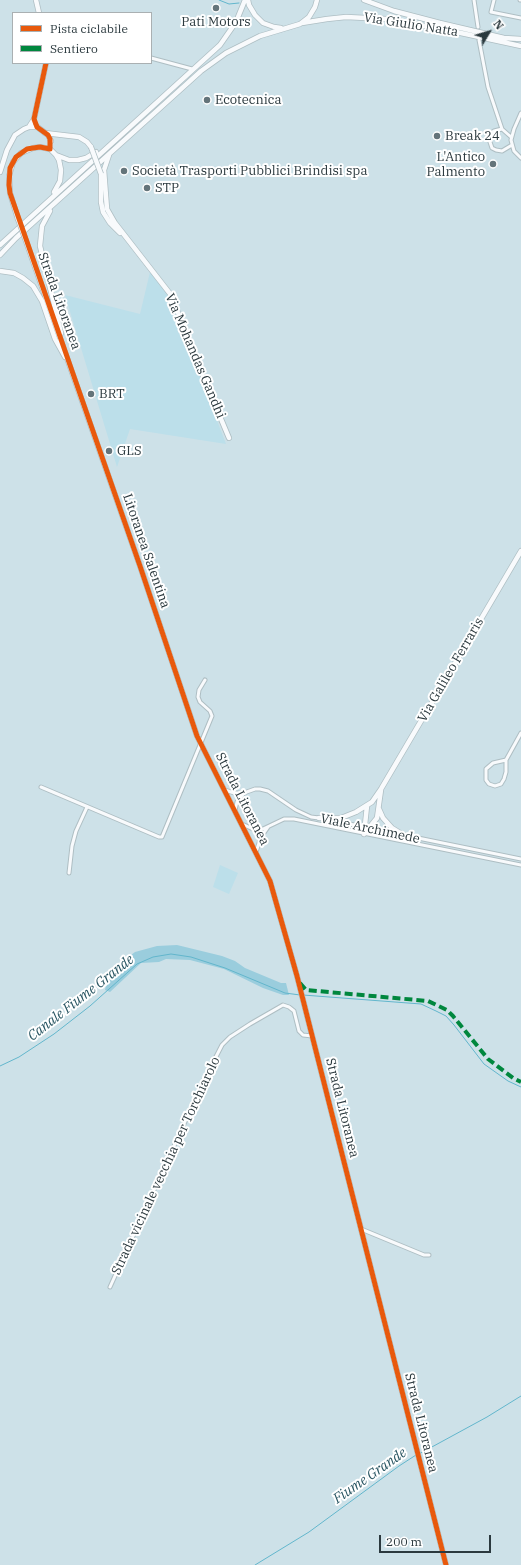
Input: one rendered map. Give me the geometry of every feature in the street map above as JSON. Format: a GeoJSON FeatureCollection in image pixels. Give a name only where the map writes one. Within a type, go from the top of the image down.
{"type":"FeatureCollection","features":[{"type":"Feature","properties":{"kind":"street"},"geometry":{"type":"LineString","coordinates":[[36,0],[39,12]]}},
{"type":"Feature","properties":{"kind":"street"},"geometry":{"type":"LineString","coordinates":[[0,245],[220,45],[229,34],[241,12],[245,0]]}},
{"type":"Feature","properties":{"kind":"street"},"geometry":{"type":"LineString","coordinates":[[248,0],[249,6],[263,23],[274,27],[285,28]]}},
{"type":"Feature","properties":{"kind":"street"},"geometry":{"type":"LineString","coordinates":[[300,24],[309,16],[315,7],[317,0]]}},
{"type":"Feature","properties":{"kind":"street","name":"Via Giulio Natta"},"geometry":{"type":"LineString","coordinates":[[364,0],[394,11],[440,23],[504,38],[521,38]]}},
{"type":"Feature","properties":{"kind":"street"},"geometry":{"type":"LineString","coordinates":[[474,0],[478,27]]}},
{"type":"Feature","properties":{"kind":"street"},"geometry":{"type":"LineString","coordinates":[[494,0],[491,12],[521,18]]}},
{"type":"Feature","properties":{"kind":"street","name":"Via Giulio Natta"},"geometry":{"type":"LineString","coordinates":[[0,255],[16,238],[85,177],[193,77],[214,61],[239,46],[260,36],[300,24],[346,17],[386,19],[454,31],[521,46]]}},
{"type":"Feature","properties":{"kind":"street"},"geometry":{"type":"LineString","coordinates":[[479,40],[488,87],[502,130],[511,136]]}},
{"type":"Feature","properties":{"kind":"street"},"geometry":{"type":"LineString","coordinates":[[152,58],[192,69]]}},
{"type":"Feature","properties":{"kind":"street"},"geometry":{"type":"LineString","coordinates":[[29,127],[34,119],[46,64]]}},
{"type":"Feature","properties":{"kind":"street"},"geometry":{"type":"LineString","coordinates":[[521,113],[511,136],[514,151],[521,158]]}},
{"type":"Feature","properties":{"kind":"street"},"geometry":{"type":"LineString","coordinates":[[34,119],[37,127],[45,133],[51,141]]}},
{"type":"Feature","properties":{"kind":"street"},"geometry":{"type":"LineString","coordinates":[[0,172],[12,138],[19,132],[29,127],[37,127]]}},
{"type":"Feature","properties":{"kind":"street"},"geometry":{"type":"LineString","coordinates":[[502,130],[494,131],[491,134],[489,139],[492,148],[502,151],[512,145]]}},
{"type":"Feature","properties":{"kind":"street"},"geometry":{"type":"LineString","coordinates":[[45,133],[79,137],[87,142],[91,147],[103,173]]}},
{"type":"Feature","properties":{"kind":"street"},"geometry":{"type":"LineString","coordinates":[[50,198],[61,176],[61,166],[56,155],[50,149],[51,141],[55,136],[60,135]]}},
{"type":"Feature","properties":{"kind":"street"},"geometry":{"type":"LineString","coordinates":[[56,155],[69,160],[86,158],[111,143]]}},
{"type":"Feature","properties":{"kind":"street","name":"Strada Litoranea"},"geometry":{"type":"LineString","coordinates":[[50,149],[40,147],[27,149],[16,157],[9,176],[9,185],[26,242],[71,367]]}},
{"type":"Feature","properties":{"kind":"street"},"geometry":{"type":"LineString","coordinates":[[103,173],[107,160],[112,151]]}},
{"type":"Feature","properties":{"kind":"street"},"geometry":{"type":"LineString","coordinates":[[85,177],[98,169],[103,173]]}},
{"type":"Feature","properties":{"kind":"street","name":"Via Mohandas Gandhi"},"geometry":{"type":"LineString","coordinates":[[103,173],[101,202],[103,212],[113,227],[128,239],[171,295],[229,438]]}},
{"type":"Feature","properties":{"kind":"street"},"geometry":{"type":"LineString","coordinates":[[54,205],[46,216],[42,226],[40,246],[71,367]]}},
{"type":"Feature","properties":{"kind":"street"},"geometry":{"type":"LineString","coordinates":[[0,272],[14,273],[24,278],[33,286],[42,301],[55,339],[71,367]]}},
{"type":"Feature","properties":{"kind":"street","name":"Litoranea Salentina"},"geometry":{"type":"LineString","coordinates":[[71,367],[201,743]]}},
{"type":"Feature","properties":{"kind":"street","name":"Via Galileo Ferraris"},"geometry":{"type":"LineString","coordinates":[[319,818],[340,818],[367,806],[382,789],[519,559],[521,551]]}},
{"type":"Feature","properties":{"kind":"street"},"geometry":{"type":"LineString","coordinates":[[41,787],[159,838],[162,837],[212,716],[210,711],[200,702],[198,697],[199,690],[205,680]]}},
{"type":"Feature","properties":{"kind":"street"},"geometry":{"type":"LineString","coordinates":[[506,760],[493,763],[486,769],[486,780],[489,784],[495,786],[501,784],[506,772],[506,760],[521,733]]}},
{"type":"Feature","properties":{"kind":"street","name":"Strada Litoranea"},"geometry":{"type":"LineString","coordinates":[[201,743],[270,881],[312,1036],[446,1565]]}},
{"type":"Feature","properties":{"kind":"street","name":"Viale Archimede"},"geometry":{"type":"LineString","coordinates":[[225,790],[234,793],[244,793],[255,789],[268,791],[296,810],[311,817],[521,859]]}},
{"type":"Feature","properties":{"kind":"street","name":"Via Galileo Ferraris"},"geometry":{"type":"LineString","coordinates":[[364,834],[366,828],[377,818],[382,789]]}},
{"type":"Feature","properties":{"kind":"street"},"geometry":{"type":"LineString","coordinates":[[235,810],[237,802],[244,793]]}},
{"type":"Feature","properties":{"kind":"street"},"geometry":{"type":"LineString","coordinates":[[366,828],[367,806]]}},
{"type":"Feature","properties":{"kind":"street"},"geometry":{"type":"LineString","coordinates":[[69,873],[72,846],[76,831],[87,807]]}},
{"type":"Feature","properties":{"kind":"street"},"geometry":{"type":"LineString","coordinates":[[379,809],[383,818],[392,828],[405,836]]}},
{"type":"Feature","properties":{"kind":"street","name":"Viale Archimede"},"geometry":{"type":"LineString","coordinates":[[242,824],[253,829],[268,827],[284,819],[294,819],[521,865]]}},
{"type":"Feature","properties":{"kind":"street"},"geometry":{"type":"LineString","coordinates":[[256,852],[261,837],[268,827]]}},
{"type":"Feature","properties":{"kind":"street","name":"Strada vicinale vecchia per Torchiarolo"},"geometry":{"type":"LineString","coordinates":[[110,1287],[203,1082],[222,1045],[230,1037],[283,1005],[294,1011],[299,1031],[303,1035],[312,1036]]}},
{"type":"Feature","properties":{"kind":"street"},"geometry":{"type":"LineString","coordinates":[[361,1229],[424,1255],[429,1255]]}},
{"type":"Feature","properties":{"kind":"shaded area"},"geometry":{"type":"Polygon","coordinates":[[[150,272],[170,297],[226,444],[130,429],[117,467],[65,295],[140,314],[150,272]]]}},
{"type":"Feature","properties":{"kind":"shaded area"},"geometry":{"type":"Polygon","coordinates":[[[220,865],[238,873],[229,894],[213,887],[220,865]]]}},
{"type":"Feature","properties":{"kind":"shaded area"},"geometry":{"type":"Polygon","coordinates":[[[177,945],[222,956],[235,961],[245,968],[281,983],[286,983],[289,995],[283,995],[263,988],[224,969],[190,960],[166,959],[159,962],[141,963],[110,992],[105,990],[107,980],[119,964],[135,952],[157,946],[177,945]]]}},
{"type":"Feature","properties":{"kind":"waterway"},"geometry":{"type":"LineString","coordinates":[[219,0],[229,4],[239,3]]}},
{"type":"Feature","properties":{"kind":"waterway","name":"Canale Fiume Grande"},"geometry":{"type":"LineString","coordinates":[[0,1066],[19,1057],[54,1034],[90,1006],[137,964],[153,957],[171,954],[191,957],[225,968],[285,993],[300,995]]}},
{"type":"Feature","properties":{"kind":"waterway","name":"Canale Fiume Grande"},"geometry":{"type":"LineString","coordinates":[[303,995],[421,1004],[446,1016],[484,1064],[508,1081],[521,1087]]}},
{"type":"Feature","properties":{"kind":"waterway","name":"Fiume Grande"},"geometry":{"type":"LineString","coordinates":[[419,1454],[487,1417],[521,1396]]}},
{"type":"Feature","properties":{"kind":"waterway","name":"Fiume Grande"},"geometry":{"type":"LineString","coordinates":[[255,1565],[309,1532],[416,1455]]}},
{"type":"Feature","properties":{"kind":"marked path"},"geometry":{"type":"LineString","coordinates":[[300,983],[306,990],[428,1001],[447,1010],[488,1059],[513,1078],[521,1082]]}},
{"type":"Feature","properties":{"kind":"cycle path"},"geometry":{"type":"LineString","coordinates":[[46,64],[34,119],[37,127],[48,135],[50,139],[50,149],[40,147],[27,149],[16,157],[10,168],[10,193],[140,566],[197,736],[270,881],[297,976],[446,1565]]}},
{"type":"Feature","properties":{"kind":"place","name":"Pati Motors"},"geometry":{"type":"Point","coordinates":[216,8]}},
{"type":"Feature","properties":{"kind":"place","name":"Ecotecnica"},"geometry":{"type":"Point","coordinates":[207,100]}},
{"type":"Feature","properties":{"kind":"place","name":"Break 24"},"geometry":{"type":"Point","coordinates":[437,136]}},
{"type":"Feature","properties":{"kind":"place","name":"L'Antico Palmento"},"geometry":{"type":"Point","coordinates":[493,164]}},
{"type":"Feature","properties":{"kind":"place","name":"Società Trasporti Pubblici Brindisi spa"},"geometry":{"type":"Point","coordinates":[124,171]}},
{"type":"Feature","properties":{"kind":"place","name":"STP"},"geometry":{"type":"Point","coordinates":[147,188]}},
{"type":"Feature","properties":{"kind":"place","name":"BRT"},"geometry":{"type":"Point","coordinates":[91,394]}},
{"type":"Feature","properties":{"kind":"place","name":"GLS"},"geometry":{"type":"Point","coordinates":[109,451]}}]}
